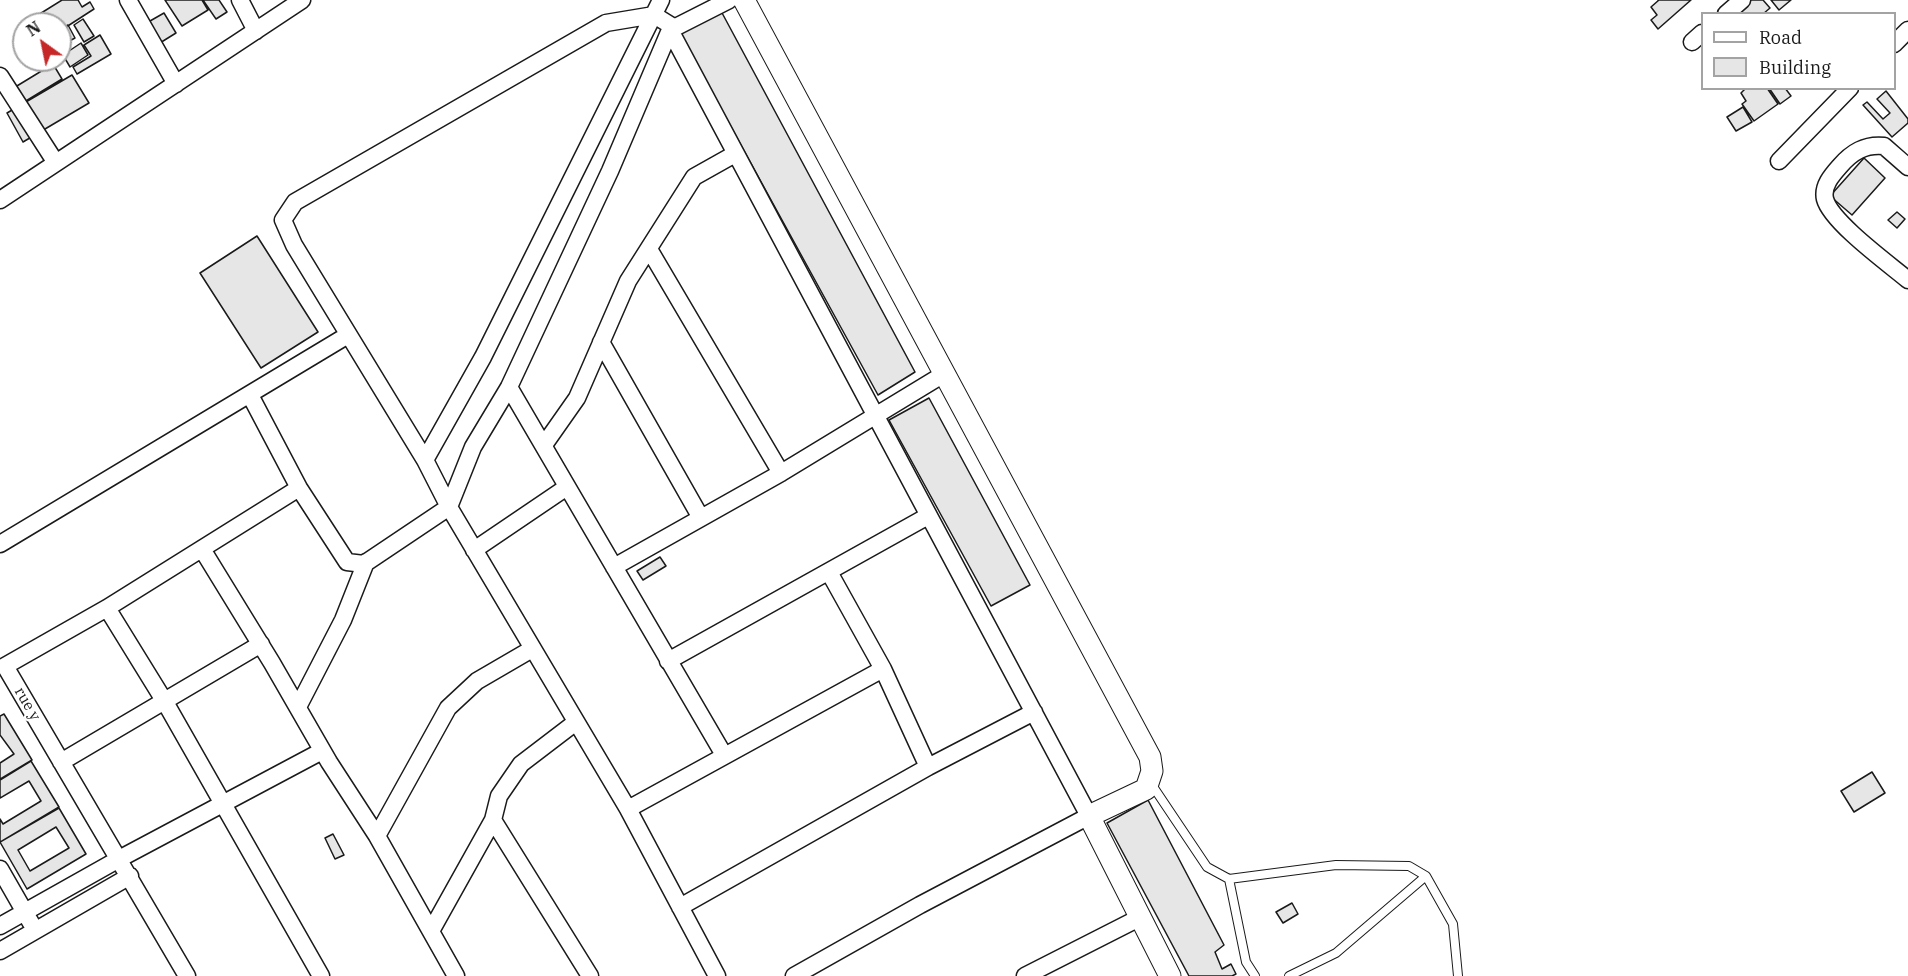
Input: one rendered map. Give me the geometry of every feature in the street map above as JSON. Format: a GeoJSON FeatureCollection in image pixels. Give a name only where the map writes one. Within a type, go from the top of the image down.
{"type":"FeatureCollection","features":[{"type":"Feature","properties":{"kind":"street"},"geometry":{"type":"LineString","coordinates":[[128,0],[176,84]]}},
{"type":"Feature","properties":{"kind":"street"},"geometry":{"type":"LineString","coordinates":[[240,0],[256,31]]}},
{"type":"Feature","properties":{"kind":"street"},"geometry":{"type":"LineString","coordinates":[[0,200],[302,0]]}},
{"type":"Feature","properties":{"kind":"street"},"geometry":{"type":"LineString","coordinates":[[250,395],[299,488],[347,562],[366,562],[448,507],[473,447],[509,387],[610,171],[673,29],[729,0]]}},
{"type":"Feature","properties":{"kind":"street"},"geometry":{"type":"LineString","coordinates":[[744,0],[1149,757],[1150,781],[1146,789],[1089,816],[920,905],[794,976]]}},
{"type":"Feature","properties":{"kind":"street"},"geometry":{"type":"LineString","coordinates":[[1728,12],[1742,0]]}},
{"type":"Feature","properties":{"kind":"street"},"geometry":{"type":"LineString","coordinates":[[657,8],[673,29],[735,154],[1034,712],[1142,917],[1170,976]]}},
{"type":"Feature","properties":{"kind":"street"},"geometry":{"type":"LineString","coordinates":[[657,8],[606,23],[295,202],[283,220],[294,245],[425,460],[448,507],[628,809],[717,976]]}},
{"type":"Feature","properties":{"kind":"street"},"geometry":{"type":"LineString","coordinates":[[425,460],[483,357],[657,8]]}},
{"type":"Feature","properties":{"kind":"street"},"geometry":{"type":"LineString","coordinates":[[1896,42],[1908,30]]}},
{"type":"Feature","properties":{"kind":"street"},"geometry":{"type":"LineString","coordinates":[[0,76],[56,163]]}},
{"type":"Feature","properties":{"kind":"street"},"geometry":{"type":"LineString","coordinates":[[1779,161],[1849,90]]}},
{"type":"Feature","properties":{"kind":"street"},"geometry":{"type":"LineString","coordinates":[[1908,167],[1884,146],[1863,147],[1848,157],[1835,172],[1825,187],[1825,200],[1854,236],[1908,280]]}},
{"type":"Feature","properties":{"kind":"street"},"geometry":{"type":"LineString","coordinates":[[544,445],[577,398],[628,281],[694,177],[735,154]]}},
{"type":"Feature","properties":{"kind":"street"},"geometry":{"type":"LineString","coordinates":[[648,249],[781,473]]}},
{"type":"Feature","properties":{"kind":"street"},"geometry":{"type":"LineString","coordinates":[[0,544],[348,335]]}},
{"type":"Feature","properties":{"kind":"street"},"geometry":{"type":"LineString","coordinates":[[601,342],[701,518]]}},
{"type":"Feature","properties":{"kind":"street"},"geometry":{"type":"LineString","coordinates":[[614,567],[781,473],[944,374]]}},
{"type":"Feature","properties":{"kind":"street"},"geometry":{"type":"LineString","coordinates":[[509,387],[724,755]]}},
{"type":"Feature","properties":{"kind":"street"},"geometry":{"type":"LineString","coordinates":[[474,550],[567,487]]}},
{"type":"Feature","properties":{"kind":"street","name":"rue y"},"geometry":{"type":"LineString","coordinates":[[187,976],[2,662],[107,608],[299,488]]}},
{"type":"Feature","properties":{"kind":"street"},"geometry":{"type":"LineString","coordinates":[[668,662],[928,516]]}},
{"type":"Feature","properties":{"kind":"street"},"geometry":{"type":"LineString","coordinates":[[202,549],[261,644],[322,751],[376,836],[456,976]]}},
{"type":"Feature","properties":{"kind":"street"},"geometry":{"type":"LineString","coordinates":[[298,707],[343,620],[366,562]]}},
{"type":"Feature","properties":{"kind":"street"},"geometry":{"type":"LineString","coordinates":[[829,572],[883,669],[928,767]]}},
{"type":"Feature","properties":{"kind":"street"},"geometry":{"type":"LineString","coordinates":[[107,608],[165,702],[321,976]]}},
{"type":"Feature","properties":{"kind":"street"},"geometry":{"type":"LineString","coordinates":[[61,762],[261,644]]}},
{"type":"Feature","properties":{"kind":"street"},"geometry":{"type":"LineString","coordinates":[[376,836],[448,708],[477,681],[532,649]]}},
{"type":"Feature","properties":{"kind":"street"},"geometry":{"type":"LineString","coordinates":[[628,809],[883,669]]}},
{"type":"Feature","properties":{"kind":"street"},"geometry":{"type":"LineString","coordinates":[[680,907],[928,767],[1034,712]]}},
{"type":"Feature","properties":{"kind":"street"},"geometry":{"type":"LineString","coordinates":[[431,931],[493,820],[499,796],[521,764],[576,722]]}},
{"type":"Feature","properties":{"kind":"street"},"geometry":{"type":"LineString","coordinates":[[0,926],[119,859],[322,751]]}},
{"type":"Feature","properties":{"kind":"street"},"geometry":{"type":"LineString","coordinates":[[493,820],[590,976]]}},
{"type":"Feature","properties":{"kind":"street"},"geometry":{"type":"LineString","coordinates":[[0,869],[35,930]]}},
{"type":"Feature","properties":{"kind":"street"},"geometry":{"type":"LineString","coordinates":[[0,951],[130,876]]}},
{"type":"Feature","properties":{"kind":"street"},"geometry":{"type":"LineString","coordinates":[[1034,974],[1142,917]]}},
{"type":"Feature","properties":{"kind":"lane"},"geometry":{"type":"LineString","coordinates":[[1150,781],[1207,867],[1229,879],[1336,864],[1409,866],[1426,876],[1453,924],[1458,976]]}},
{"type":"Feature","properties":{"kind":"lane"},"geometry":{"type":"LineString","coordinates":[[1289,976],[1336,953],[1426,876]]}},
{"type":"Feature","properties":{"kind":"lane"},"geometry":{"type":"LineString","coordinates":[[1229,879],[1246,962],[1255,976]]}},
{"type":"Feature","properties":{"kind":"building"},"geometry":{"type":"Polygon","coordinates":[[[62,0],[78,0],[82,7],[90,2],[94,9],[72,23],[72,12],[43,12],[62,0]]]}},
{"type":"Feature","properties":{"kind":"building"},"geometry":{"type":"Polygon","coordinates":[[[165,0],[202,0],[208,10],[182,26],[165,0]]]}},
{"type":"Feature","properties":{"kind":"building"},"geometry":{"type":"Polygon","coordinates":[[[203,0],[219,0],[227,12],[216,19],[203,0]]]}},
{"type":"Feature","properties":{"kind":"building"},"geometry":{"type":"Polygon","coordinates":[[[1659,0],[1691,0],[1658,29],[1651,20],[1657,15],[1651,7],[1659,0]]]}},
{"type":"Feature","properties":{"kind":"building"},"geometry":{"type":"Polygon","coordinates":[[[1731,0],[1763,0],[1770,8],[1765,12],[1740,12],[1731,0]]]}},
{"type":"Feature","properties":{"kind":"building"},"geometry":{"type":"Polygon","coordinates":[[[1771,0],[1791,0],[1779,10],[1771,0]]]}},
{"type":"Feature","properties":{"kind":"building"},"geometry":{"type":"Polygon","coordinates":[[[721,11],[915,372],[878,395],[680,34],[721,11]]]}},
{"type":"Feature","properties":{"kind":"building"},"geometry":{"type":"Polygon","coordinates":[[[164,13],[176,33],[155,46],[143,25],[164,13]]]}},
{"type":"Feature","properties":{"kind":"building"},"geometry":{"type":"Polygon","coordinates":[[[83,19],[94,36],[84,42],[74,25],[83,19]]]}},
{"type":"Feature","properties":{"kind":"building"},"geometry":{"type":"Polygon","coordinates":[[[100,35],[111,54],[77,74],[73,67],[91,56],[84,45],[100,35]]]}},
{"type":"Feature","properties":{"kind":"building"},"geometry":{"type":"Polygon","coordinates":[[[81,43],[88,55],[72,66],[72,49],[81,43]]]}},
{"type":"Feature","properties":{"kind":"building"},"geometry":{"type":"Polygon","coordinates":[[[40,72],[58,72],[62,79],[16,107],[7,92],[40,72]]]}},
{"type":"Feature","properties":{"kind":"building"},"geometry":{"type":"Polygon","coordinates":[[[72,75],[89,103],[23,142],[7,113],[72,75]]]}},
{"type":"Feature","properties":{"kind":"building"},"geometry":{"type":"Polygon","coordinates":[[[1744,90],[1768,90],[1778,104],[1754,121],[1742,104],[1746,101],[1741,93],[1744,90]]]}},
{"type":"Feature","properties":{"kind":"building"},"geometry":{"type":"Polygon","coordinates":[[[1770,90],[1786,90],[1791,96],[1780,104],[1770,90]]]}},
{"type":"Feature","properties":{"kind":"building"},"geometry":{"type":"Polygon","coordinates":[[[1886,91],[1908,119],[1908,123],[1892,137],[1863,105],[1867,102],[1883,119],[1890,113],[1877,99],[1886,91]]]}},
{"type":"Feature","properties":{"kind":"building"},"geometry":{"type":"Polygon","coordinates":[[[1743,107],[1752,122],[1736,131],[1727,117],[1743,107]]]}},
{"type":"Feature","properties":{"kind":"building"},"geometry":{"type":"Polygon","coordinates":[[[1864,158],[1885,178],[1852,215],[1830,196],[1864,158]]]}},
{"type":"Feature","properties":{"kind":"building"},"geometry":{"type":"Polygon","coordinates":[[[1897,212],[1905,219],[1897,228],[1888,220],[1897,212]]]}},
{"type":"Feature","properties":{"kind":"building"},"geometry":{"type":"Polygon","coordinates":[[[257,236],[318,332],[261,368],[200,273],[257,236]]]}},
{"type":"Feature","properties":{"kind":"building"},"geometry":{"type":"Polygon","coordinates":[[[929,398],[1030,585],[991,606],[889,420],[929,398]]]}},
{"type":"Feature","properties":{"kind":"building"},"geometry":{"type":"Polygon","coordinates":[[[660,557],[666,566],[643,580],[637,571],[660,557]]]}},
{"type":"Feature","properties":{"kind":"building"},"geometry":{"type":"Polygon","coordinates":[[[4,714],[32,760],[0,779],[0,763],[14,754],[0,735],[0,716],[4,714]]]}},
{"type":"Feature","properties":{"kind":"building"},"geometry":{"type":"Polygon","coordinates":[[[31,761],[59,807],[0,842],[0,819],[3,824],[41,801],[29,781],[0,798],[0,780],[31,761]]]}},
{"type":"Feature","properties":{"kind":"building"},"geometry":{"type":"Polygon","coordinates":[[[1872,772],[1885,793],[1854,812],[1841,791],[1872,772]]]}},
{"type":"Feature","properties":{"kind":"building"},"geometry":{"type":"Polygon","coordinates":[[[1148,800],[1224,945],[1215,952],[1222,969],[1231,964],[1236,974],[1232,976],[1189,976],[1107,823],[1148,800]]]}},
{"type":"Feature","properties":{"kind":"building"},"geometry":{"type":"Polygon","coordinates":[[[59,808],[86,854],[27,889],[0,842],[59,808]],[[56,827],[18,850],[30,871],[69,848],[56,827]]]}},
{"type":"Feature","properties":{"kind":"building"},"geometry":{"type":"Polygon","coordinates":[[[333,834],[344,855],[335,859],[325,838],[333,834]]]}},
{"type":"Feature","properties":{"kind":"building"},"geometry":{"type":"Polygon","coordinates":[[[1292,903],[1298,914],[1283,923],[1276,912],[1292,903]]]}}]}
